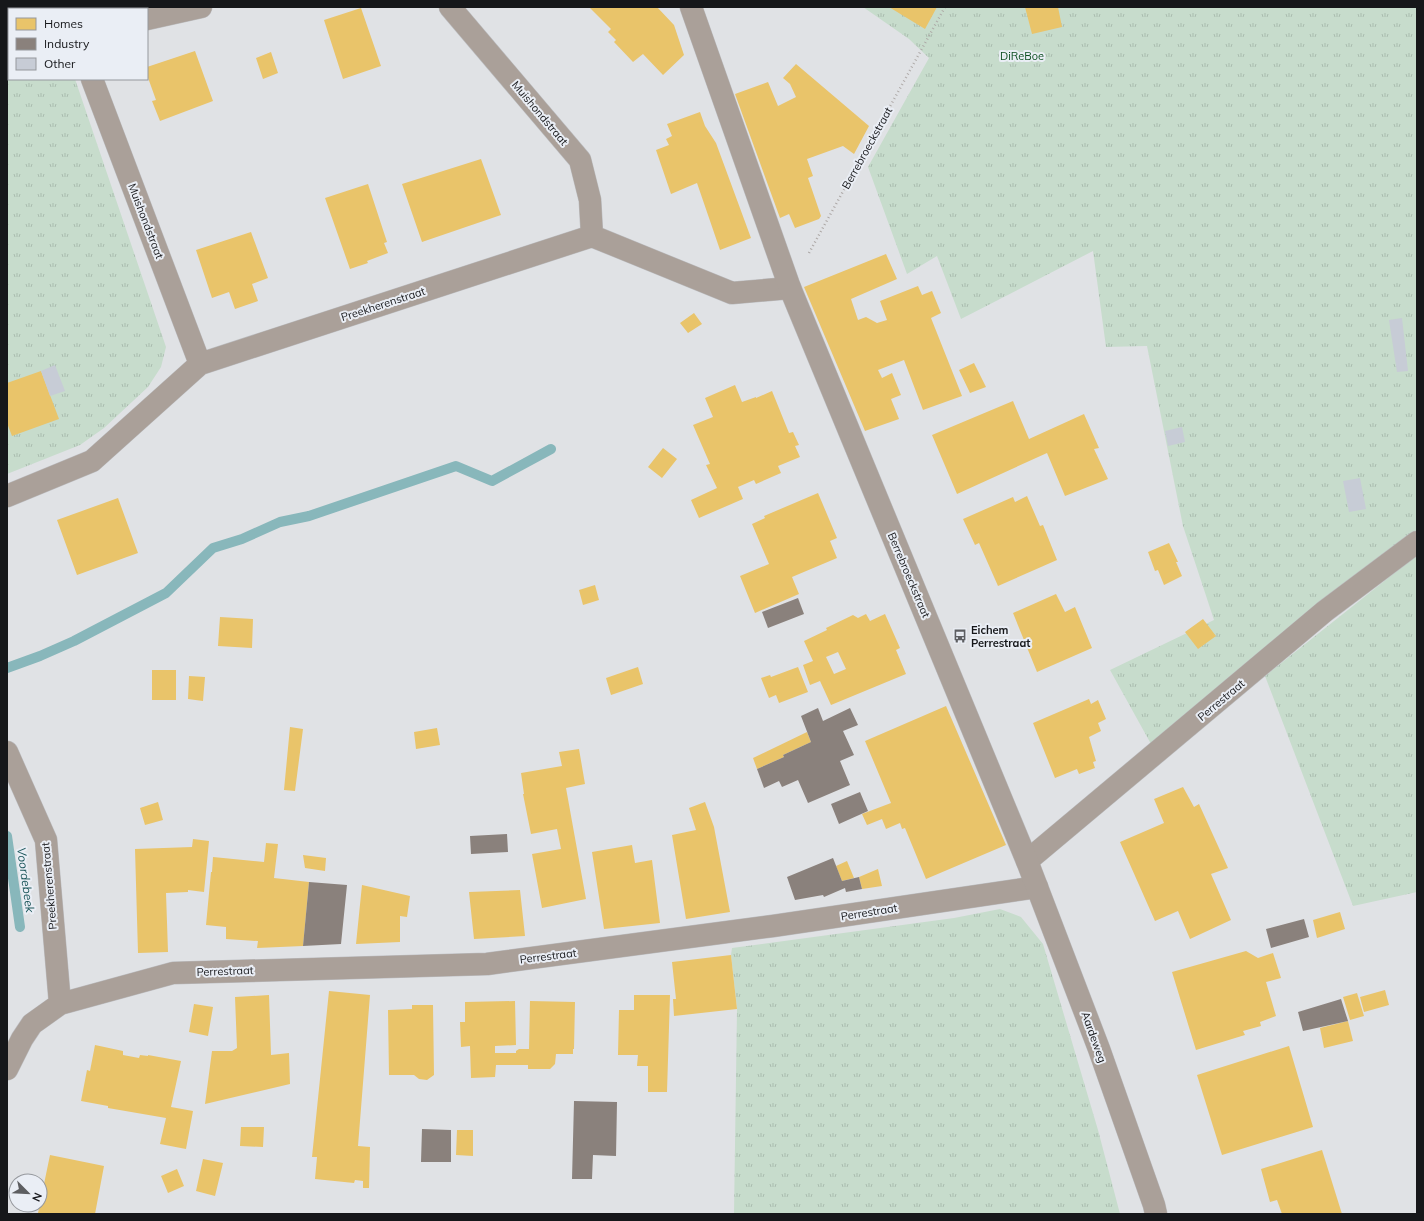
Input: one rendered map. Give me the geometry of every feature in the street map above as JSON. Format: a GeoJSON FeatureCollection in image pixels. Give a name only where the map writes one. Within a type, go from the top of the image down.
{"type":"FeatureCollection","features":[{"type":"Feature","properties":{"kind":"street"},"geometry":{"type":"LineString","coordinates":[[148,18],[201,7]]}},
{"type":"Feature","properties":{"kind":"street","name":"Muishondstraat"},"geometry":{"type":"LineString","coordinates":[[450,7],[580,160],[590,200],[592,236]]}},
{"type":"Feature","properties":{"kind":"street","name":"Berrebroeckstraat"},"geometry":{"type":"LineString","coordinates":[[691,7],[790,288],[1028,861]]}},
{"type":"Feature","properties":{"kind":"street","name":"Muishondstraat"},"geometry":{"type":"LineString","coordinates":[[92,80],[200,364]]}},
{"type":"Feature","properties":{"kind":"street"},"geometry":{"type":"LineString","coordinates":[[592,236],[732,293],[790,288]]}},
{"type":"Feature","properties":{"kind":"street","name":"Preekherenstraat"},"geometry":{"type":"LineString","coordinates":[[7,496],[92,461],[200,364],[592,236]]}},
{"type":"Feature","properties":{"kind":"street","name":"Perrestraat"},"geometry":{"type":"LineString","coordinates":[[1028,861],[1325,611],[1417,542]]}},
{"type":"Feature","properties":{"kind":"street","name":"Preekherenstraat"},"geometry":{"type":"LineString","coordinates":[[7,752],[46,840],[60,1004]]}},
{"type":"Feature","properties":{"kind":"street","name":"Aardeweg"},"geometry":{"type":"LineString","coordinates":[[1028,861],[1099,1049],[1156,1214]]}},
{"type":"Feature","properties":{"kind":"street","name":"Perrestraat"},"geometry":{"type":"LineString","coordinates":[[60,1004],[173,973],[487,964],[773,926],[1037,886]]}},
{"type":"Feature","properties":{"kind":"street"},"geometry":{"type":"LineString","coordinates":[[7,1069],[22,1039],[32,1024],[60,1004]]}},
{"type":"Feature","properties":{"kind":"path","name":"Berrebroeckstraat"},"geometry":{"type":"LineString","coordinates":[[790,288],[945,7]]}},
{"type":"Feature","properties":{"kind":"green space","name":"DiReBoe"},"geometry":{"type":"Polygon","coordinates":[[[863,7],[1417,7],[1417,533],[1151,744],[1110,670],[1214,620],[1183,526],[1147,346],[1106,347],[1093,251],[961,319],[937,256],[907,274],[868,167],[929,58],[909,39],[863,7]]]}},
{"type":"Feature","properties":{"kind":"green space"},"geometry":{"type":"Polygon","coordinates":[[[8,37],[8,80],[75,80],[166,347],[161,367],[148,387],[104,428],[80,445],[7,474],[8,37]]]}},
{"type":"Feature","properties":{"kind":"green space"},"geometry":{"type":"Polygon","coordinates":[[[1417,555],[1417,892],[1353,906],[1265,676],[1417,555]]]}},
{"type":"Feature","properties":{"kind":"green space"},"geometry":{"type":"Polygon","coordinates":[[[1000,909],[1021,917],[1043,944],[1098,1130],[1120,1214],[734,1214],[737,1009],[731,955],[732,948],[954,918],[1000,909]]]}},
{"type":"Feature","properties":{"kind":"building: Homes"},"geometry":{"type":"Polygon","coordinates":[[[7,7],[25,7],[8,8],[7,19],[7,7]]]}},
{"type":"Feature","properties":{"kind":"building: Homes"},"geometry":{"type":"Polygon","coordinates":[[[589,7],[657,7],[674,25],[684,55],[663,75],[643,54],[633,62],[614,42],[616,40],[608,32],[611,29],[589,7]]]}},
{"type":"Feature","properties":{"kind":"building: Homes"},"geometry":{"type":"Polygon","coordinates":[[[889,7],[937,7],[925,29],[889,7]]]}},
{"type":"Feature","properties":{"kind":"building: Homes"},"geometry":{"type":"Polygon","coordinates":[[[1025,7],[1058,7],[1062,27],[1032,34],[1025,7]]]}},
{"type":"Feature","properties":{"kind":"building: Homes"},"geometry":{"type":"Polygon","coordinates":[[[361,8],[381,66],[343,79],[324,20],[361,8]]]}},
{"type":"Feature","properties":{"kind":"building: Homes"},"geometry":{"type":"Polygon","coordinates":[[[195,51],[213,101],[160,121],[152,101],[156,100],[148,78],[148,67],[195,51]]]}},
{"type":"Feature","properties":{"kind":"building: Homes"},"geometry":{"type":"Polygon","coordinates":[[[271,52],[278,73],[263,79],[256,58],[271,52]]]}},
{"type":"Feature","properties":{"kind":"building: Homes"},"geometry":{"type":"Polygon","coordinates":[[[796,64],[869,126],[854,154],[843,146],[807,159],[813,176],[808,178],[821,216],[819,219],[795,228],[789,214],[780,218],[735,94],[768,82],[778,106],[796,97],[790,84],[783,78],[796,64]]]}},
{"type":"Feature","properties":{"kind":"building: Homes"},"geometry":{"type":"Polygon","coordinates":[[[700,112],[705,126],[716,143],[751,238],[720,250],[697,183],[671,194],[656,150],[669,145],[666,139],[672,136],[667,124],[700,112]]]}},
{"type":"Feature","properties":{"kind":"building: Homes"},"geometry":{"type":"Polygon","coordinates":[[[481,159],[501,215],[422,242],[402,184],[481,159]]]}},
{"type":"Feature","properties":{"kind":"building: Homes"},"geometry":{"type":"Polygon","coordinates":[[[368,184],[387,242],[384,243],[388,253],[367,261],[368,263],[350,269],[325,198],[368,184]]]}},
{"type":"Feature","properties":{"kind":"building: Homes"},"geometry":{"type":"Polygon","coordinates":[[[251,232],[268,278],[252,284],[258,301],[235,309],[229,292],[212,298],[196,250],[251,232]]]}},
{"type":"Feature","properties":{"kind":"building: Homes"},"geometry":{"type":"Polygon","coordinates":[[[886,254],[897,279],[851,299],[858,320],[866,317],[877,323],[887,320],[880,301],[918,286],[922,295],[932,291],[941,313],[931,318],[962,396],[923,410],[904,360],[878,370],[882,378],[892,373],[901,395],[891,399],[899,419],[865,431],[804,287],[886,254]]]}},
{"type":"Feature","properties":{"kind":"building: Homes"},"geometry":{"type":"Polygon","coordinates":[[[694,313],[702,324],[688,333],[680,323],[694,313]]]}},
{"type":"Feature","properties":{"kind":"building: Homes"},"geometry":{"type":"Polygon","coordinates":[[[974,363],[986,387],[970,393],[959,370],[974,363]]]}},
{"type":"Feature","properties":{"kind":"building: Homes"},"geometry":{"type":"Polygon","coordinates":[[[41,371],[59,419],[12,436],[7,423],[7,383],[41,371]]]}},
{"type":"Feature","properties":{"kind":"building: Homes"},"geometry":{"type":"Polygon","coordinates":[[[735,385],[742,402],[772,391],[789,433],[793,432],[799,445],[795,446],[800,457],[778,466],[781,473],[756,484],[754,480],[738,487],[743,499],[699,518],[691,500],[717,488],[706,465],[710,464],[693,425],[713,417],[705,398],[735,385]]]}},
{"type":"Feature","properties":{"kind":"building: Homes"},"geometry":{"type":"Polygon","coordinates":[[[1013,401],[1029,439],[1084,414],[1099,448],[1094,449],[1108,479],[1065,496],[1047,453],[957,494],[932,435],[1013,401]]]}},
{"type":"Feature","properties":{"kind":"building: Homes"},"geometry":{"type":"Polygon","coordinates":[[[663,448],[677,459],[662,478],[648,467],[663,448]]]}},
{"type":"Feature","properties":{"kind":"building: Homes"},"geometry":{"type":"Polygon","coordinates":[[[818,493],[837,538],[830,541],[837,558],[792,577],[799,594],[755,613],[740,576],[769,564],[752,524],[765,518],[764,516],[818,493]]]}},
{"type":"Feature","properties":{"kind":"building: Homes"},"geometry":{"type":"Polygon","coordinates":[[[1027,496],[1040,526],[1043,525],[1057,560],[998,586],[979,543],[975,545],[963,519],[1013,497],[1015,502],[1027,496]]]}},
{"type":"Feature","properties":{"kind":"building: Homes"},"geometry":{"type":"Polygon","coordinates":[[[118,498],[138,553],[77,575],[57,520],[118,498]]]}},
{"type":"Feature","properties":{"kind":"building: Homes"},"geometry":{"type":"Polygon","coordinates":[[[1169,543],[1178,562],[1176,562],[1182,576],[1164,585],[1158,570],[1155,571],[1148,552],[1169,543]]]}},
{"type":"Feature","properties":{"kind":"building: Homes"},"geometry":{"type":"Polygon","coordinates":[[[595,585],[599,600],[583,605],[579,590],[595,585]]]}},
{"type":"Feature","properties":{"kind":"building: Homes"},"geometry":{"type":"Polygon","coordinates":[[[1056,594],[1065,612],[1075,607],[1092,648],[1037,672],[1013,613],[1056,594]]]}},
{"type":"Feature","properties":{"kind":"building: Homes"},"geometry":{"type":"Polygon","coordinates":[[[866,614],[870,621],[885,614],[900,648],[896,650],[906,674],[831,705],[820,681],[810,685],[803,665],[813,661],[804,641],[853,615],[858,618],[866,614]],[[838,652],[826,657],[834,674],[846,669],[838,652]]]}},
{"type":"Feature","properties":{"kind":"building: Homes"},"geometry":{"type":"Polygon","coordinates":[[[220,617],[253,619],[252,648],[218,646],[220,617]]]}},
{"type":"Feature","properties":{"kind":"building: Homes"},"geometry":{"type":"Polygon","coordinates":[[[1203,619],[1216,636],[1198,649],[1185,632],[1203,619]]]}},
{"type":"Feature","properties":{"kind":"building: Homes"},"geometry":{"type":"Polygon","coordinates":[[[638,667],[643,684],[611,695],[606,678],[638,667]]]}},
{"type":"Feature","properties":{"kind":"building: Homes"},"geometry":{"type":"Polygon","coordinates":[[[798,667],[808,692],[779,703],[776,695],[769,698],[761,678],[770,675],[771,677],[798,667]]]}},
{"type":"Feature","properties":{"kind":"building: Homes"},"geometry":{"type":"Polygon","coordinates":[[[152,670],[176,670],[176,700],[152,700],[152,670]]]}},
{"type":"Feature","properties":{"kind":"building: Homes"},"geometry":{"type":"Polygon","coordinates":[[[189,676],[205,677],[203,701],[188,699],[189,676]]]}},
{"type":"Feature","properties":{"kind":"building: Homes"},"geometry":{"type":"Polygon","coordinates":[[[1089,699],[1091,704],[1098,700],[1106,719],[1098,723],[1101,731],[1089,737],[1096,761],[1093,762],[1095,768],[1079,774],[1077,769],[1055,778],[1033,723],[1089,699]]]}},
{"type":"Feature","properties":{"kind":"building: Homes"},"geometry":{"type":"Polygon","coordinates":[[[946,706],[1006,845],[926,879],[905,828],[902,829],[900,823],[886,829],[882,819],[867,825],[862,814],[891,803],[865,741],[946,706]]]}},
{"type":"Feature","properties":{"kind":"building: Homes"},"geometry":{"type":"Polygon","coordinates":[[[290,727],[303,729],[295,791],[284,790],[290,727]]]}},
{"type":"Feature","properties":{"kind":"building: Homes"},"geometry":{"type":"Polygon","coordinates":[[[437,728],[440,745],[416,749],[414,732],[437,728]]]}},
{"type":"Feature","properties":{"kind":"building: Homes"},"geometry":{"type":"Polygon","coordinates":[[[807,732],[811,742],[783,755],[784,757],[757,769],[753,758],[807,732]]]}},
{"type":"Feature","properties":{"kind":"building: Homes"},"geometry":{"type":"Polygon","coordinates":[[[579,749],[585,784],[566,788],[586,899],[542,908],[532,854],[561,849],[557,829],[531,834],[523,794],[521,773],[562,766],[559,752],[579,749]]]}},
{"type":"Feature","properties":{"kind":"building: Homes"},"geometry":{"type":"Polygon","coordinates":[[[1183,787],[1194,807],[1199,804],[1228,868],[1211,874],[1231,920],[1190,939],[1178,911],[1155,921],[1120,842],[1164,823],[1154,799],[1183,787]]]}},
{"type":"Feature","properties":{"kind":"building: Homes"},"geometry":{"type":"Polygon","coordinates":[[[158,802],[163,820],[145,825],[140,808],[158,802]]]}},
{"type":"Feature","properties":{"kind":"building: Homes"},"geometry":{"type":"Polygon","coordinates":[[[705,802],[714,827],[730,912],[686,919],[672,835],[696,830],[689,808],[705,802]]]}},
{"type":"Feature","properties":{"kind":"building: Homes"},"geometry":{"type":"Polygon","coordinates":[[[193,839],[209,841],[204,892],[188,890],[188,892],[166,893],[168,952],[138,953],[135,849],[192,847],[193,839]]]}},
{"type":"Feature","properties":{"kind":"building: Homes"},"geometry":{"type":"Polygon","coordinates":[[[266,843],[278,844],[274,878],[309,882],[303,946],[257,948],[258,941],[226,939],[226,927],[206,925],[213,857],[264,862],[266,843]]]}},
{"type":"Feature","properties":{"kind":"building: Homes"},"geometry":{"type":"Polygon","coordinates":[[[632,845],[635,863],[652,860],[660,923],[604,929],[592,852],[632,845]]]}},
{"type":"Feature","properties":{"kind":"building: Homes"},"geometry":{"type":"Polygon","coordinates":[[[303,855],[326,858],[325,871],[305,868],[303,855]]]}},
{"type":"Feature","properties":{"kind":"building: Homes"},"geometry":{"type":"Polygon","coordinates":[[[847,861],[854,878],[842,881],[836,866],[847,861]]]}},
{"type":"Feature","properties":{"kind":"building: Homes"},"geometry":{"type":"Polygon","coordinates":[[[878,869],[882,886],[862,889],[859,877],[878,869]]]}},
{"type":"Feature","properties":{"kind":"building: Homes"},"geometry":{"type":"Polygon","coordinates":[[[362,885],[410,896],[407,917],[400,916],[400,942],[356,944],[362,885]]]}},
{"type":"Feature","properties":{"kind":"building: Homes"},"geometry":{"type":"Polygon","coordinates":[[[520,890],[525,936],[474,939],[469,892],[520,890]]]}},
{"type":"Feature","properties":{"kind":"building: Homes"},"geometry":{"type":"Polygon","coordinates":[[[1340,912],[1345,929],[1317,938],[1313,920],[1340,912]]]}},
{"type":"Feature","properties":{"kind":"building: Homes"},"geometry":{"type":"Polygon","coordinates":[[[1246,951],[1258,958],[1273,953],[1281,978],[1266,982],[1276,1016],[1260,1022],[1261,1026],[1243,1031],[1245,1035],[1196,1050],[1172,972],[1246,951]]]}},
{"type":"Feature","properties":{"kind":"building: Homes"},"geometry":{"type":"Polygon","coordinates":[[[731,955],[737,1009],[674,1016],[673,999],[676,999],[672,962],[731,955]]]}},
{"type":"Feature","properties":{"kind":"building: Homes"},"geometry":{"type":"Polygon","coordinates":[[[1385,990],[1389,1005],[1364,1012],[1360,997],[1385,990]]]}},
{"type":"Feature","properties":{"kind":"building: Homes"},"geometry":{"type":"Polygon","coordinates":[[[329,991],[370,995],[358,1146],[370,1147],[369,1188],[363,1188],[363,1181],[355,1180],[354,1183],[315,1179],[317,1157],[312,1157],[329,991]]]}},
{"type":"Feature","properties":{"kind":"building: Homes"},"geometry":{"type":"Polygon","coordinates":[[[1357,993],[1364,1016],[1350,1020],[1343,997],[1357,993]]]}},
{"type":"Feature","properties":{"kind":"building: Homes"},"geometry":{"type":"Polygon","coordinates":[[[269,995],[271,1055],[289,1053],[290,1084],[205,1104],[212,1051],[232,1051],[237,1048],[235,997],[269,995]]]}},
{"type":"Feature","properties":{"kind":"building: Homes"},"geometry":{"type":"Polygon","coordinates":[[[634,995],[670,995],[667,1092],[648,1092],[648,1066],[637,1066],[638,1055],[618,1055],[619,1010],[634,1010],[634,995]]]}},
{"type":"Feature","properties":{"kind":"building: Homes"},"geometry":{"type":"Polygon","coordinates":[[[515,1001],[516,1045],[495,1046],[495,1053],[516,1053],[519,1049],[529,1049],[530,1001],[575,1002],[573,1054],[556,1054],[555,1064],[550,1069],[528,1069],[528,1065],[496,1065],[495,1077],[471,1078],[470,1046],[461,1047],[460,1022],[465,1022],[465,1002],[515,1001]]]}},
{"type":"Feature","properties":{"kind":"building: Homes"},"geometry":{"type":"Polygon","coordinates":[[[194,1004],[213,1007],[208,1036],[189,1032],[194,1004]]]}},
{"type":"Feature","properties":{"kind":"building: Homes"},"geometry":{"type":"Polygon","coordinates":[[[412,1005],[433,1005],[434,1075],[427,1080],[419,1079],[414,1075],[389,1075],[388,1010],[412,1009],[412,1005]]]}},
{"type":"Feature","properties":{"kind":"building: Homes"},"geometry":{"type":"Polygon","coordinates":[[[1348,1021],[1353,1041],[1324,1048],[1320,1028],[1348,1021]]]}},
{"type":"Feature","properties":{"kind":"building: Homes"},"geometry":{"type":"Polygon","coordinates":[[[95,1045],[123,1051],[123,1055],[139,1058],[140,1055],[148,1055],[181,1061],[171,1107],[193,1111],[186,1149],[160,1144],[166,1118],[108,1108],[108,1106],[81,1101],[87,1070],[90,1071],[95,1045]]]}},
{"type":"Feature","properties":{"kind":"building: Homes"},"geometry":{"type":"Polygon","coordinates":[[[1289,1046],[1313,1127],[1222,1155],[1197,1075],[1289,1046]]]}},
{"type":"Feature","properties":{"kind":"building: Homes"},"geometry":{"type":"Polygon","coordinates":[[[241,1127],[264,1127],[263,1147],[240,1146],[241,1127]]]}},
{"type":"Feature","properties":{"kind":"building: Homes"},"geometry":{"type":"Polygon","coordinates":[[[457,1130],[473,1130],[473,1156],[456,1155],[457,1130]]]}},
{"type":"Feature","properties":{"kind":"building: Homes"},"geometry":{"type":"Polygon","coordinates":[[[1322,1150],[1342,1214],[1282,1214],[1277,1200],[1270,1202],[1261,1169],[1322,1150]]]}},
{"type":"Feature","properties":{"kind":"building: Homes"},"geometry":{"type":"Polygon","coordinates":[[[50,1155],[104,1166],[95,1214],[38,1213],[48,1213],[48,1173],[46,1173],[50,1155]]]}},
{"type":"Feature","properties":{"kind":"building: Homes"},"geometry":{"type":"Polygon","coordinates":[[[203,1159],[223,1163],[215,1196],[196,1191],[203,1159]]]}},
{"type":"Feature","properties":{"kind":"building: Homes"},"geometry":{"type":"Polygon","coordinates":[[[177,1169],[184,1186],[168,1193],[161,1176],[177,1169]]]}},
{"type":"Feature","properties":{"kind":"building: Industry"},"geometry":{"type":"Polygon","coordinates":[[[798,598],[804,614],[768,628],[762,612],[798,598]]]}},
{"type":"Feature","properties":{"kind":"building: Industry"},"geometry":{"type":"Polygon","coordinates":[[[818,708],[823,721],[850,708],[858,725],[843,731],[854,755],[840,761],[850,785],[808,803],[798,780],[782,787],[779,781],[764,788],[757,769],[784,757],[783,755],[811,742],[801,716],[818,708]]]}},
{"type":"Feature","properties":{"kind":"building: Industry"},"geometry":{"type":"Polygon","coordinates":[[[860,792],[868,811],[839,824],[831,804],[860,792]]]}},
{"type":"Feature","properties":{"kind":"building: Industry"},"geometry":{"type":"Polygon","coordinates":[[[507,834],[508,852],[471,854],[470,836],[507,834]]]}},
{"type":"Feature","properties":{"kind":"building: Industry"},"geometry":{"type":"Polygon","coordinates":[[[833,858],[842,881],[859,877],[862,889],[846,892],[845,888],[824,897],[823,895],[795,900],[787,877],[833,858]]]}},
{"type":"Feature","properties":{"kind":"building: Industry"},"geometry":{"type":"Polygon","coordinates":[[[309,882],[347,885],[341,944],[303,946],[309,882]]]}},
{"type":"Feature","properties":{"kind":"building: Industry"},"geometry":{"type":"Polygon","coordinates":[[[1304,919],[1309,937],[1271,948],[1266,929],[1304,919]]]}},
{"type":"Feature","properties":{"kind":"building: Industry"},"geometry":{"type":"Polygon","coordinates":[[[1341,999],[1348,1021],[1303,1031],[1298,1012],[1341,999]]]}},
{"type":"Feature","properties":{"kind":"building: Industry"},"geometry":{"type":"Polygon","coordinates":[[[574,1101],[617,1102],[616,1156],[593,1155],[592,1179],[572,1179],[574,1101]]]}},
{"type":"Feature","properties":{"kind":"building: Industry"},"geometry":{"type":"Polygon","coordinates":[[[422,1129],[451,1130],[451,1162],[421,1162],[422,1129]]]}},
{"type":"Feature","properties":{"kind":"building: Other"},"geometry":{"type":"Polygon","coordinates":[[[1402,318],[1408,371],[1397,372],[1389,320],[1402,318]]]}},
{"type":"Feature","properties":{"kind":"building: Other"},"geometry":{"type":"Polygon","coordinates":[[[55,365],[65,391],[50,396],[41,371],[55,365]]]}},
{"type":"Feature","properties":{"kind":"building: Other"},"geometry":{"type":"Polygon","coordinates":[[[1182,427],[1185,442],[1168,446],[1165,431],[1182,427]]]}},
{"type":"Feature","properties":{"kind":"building: Other"},"geometry":{"type":"Polygon","coordinates":[[[1360,478],[1366,509],[1349,512],[1343,481],[1360,478]]]}},
{"type":"Feature","properties":{"kind":"waterway"},"geometry":{"type":"LineString","coordinates":[[7,668],[40,656],[74,641],[166,593],[213,548],[242,539],[280,522],[309,516],[456,466],[492,481],[551,449]]}},
{"type":"Feature","properties":{"kind":"waterway","name":"Voordebeek"},"geometry":{"type":"LineString","coordinates":[[7,836],[20,927]]}},
{"type":"Feature","properties":{"kind":"place","name":"Eichem Perrestraat"},"geometry":{"type":"Point","coordinates":[960,636]}}]}
